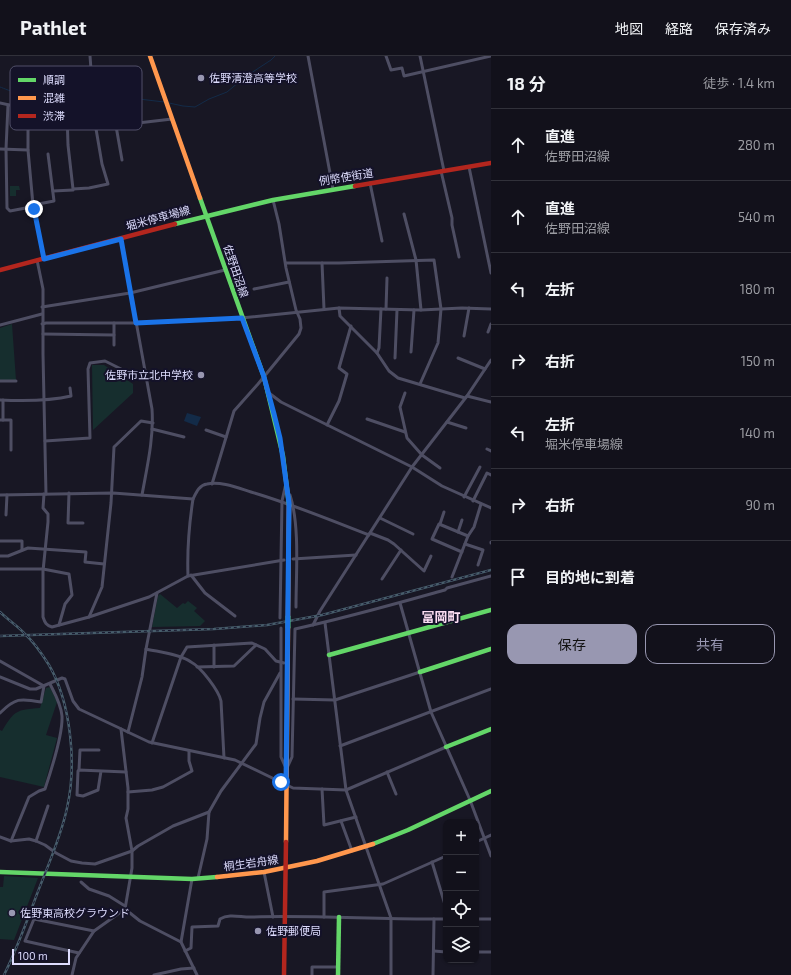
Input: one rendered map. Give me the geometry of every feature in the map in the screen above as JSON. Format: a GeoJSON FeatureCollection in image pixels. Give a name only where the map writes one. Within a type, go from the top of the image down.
{"type":"FeatureCollection","features":[{"type":"Feature","properties":{"kind":"main road","name":"佐野田沼線"},"geometry":{"type":"LineString","coordinates":[[150,56],[264,377],[280,438],[291,504],[288,617],[287,770]]}},
{"type":"Feature","properties":{"kind":"main road","name":"例幣使街道"},"geometry":{"type":"LineString","coordinates":[[206,216],[273,200],[491,163]]}},
{"type":"Feature","properties":{"kind":"main road","name":"堀米停車場線"},"geometry":{"type":"LineString","coordinates":[[0,270],[206,216]]}},
{"type":"Feature","properties":{"kind":"main road"},"geometry":{"type":"LineString","coordinates":[[329,655],[491,610]]}},
{"type":"Feature","properties":{"kind":"main road"},"geometry":{"type":"LineString","coordinates":[[420,672],[491,649]]}},
{"type":"Feature","properties":{"kind":"main road"},"geometry":{"type":"LineString","coordinates":[[446,747],[491,729]]}},
{"type":"Feature","properties":{"kind":"main road"},"geometry":{"type":"LineString","coordinates":[[284,975],[284,869],[287,770]]}},
{"type":"Feature","properties":{"kind":"main road","name":"桐生岩舟線"},"geometry":{"type":"LineString","coordinates":[[0,872],[192,879],[235,876],[284,869],[366,847],[408,830],[491,791]]}},
{"type":"Feature","properties":{"kind":"main road"},"geometry":{"type":"LineString","coordinates":[[338,975],[339,918]]}},
{"type":"Feature","properties":{"kind":"street"},"geometry":{"type":"LineString","coordinates":[[90,56],[91,66]]}},
{"type":"Feature","properties":{"kind":"street"},"geometry":{"type":"LineString","coordinates":[[308,56],[333,189]]}},
{"type":"Feature","properties":{"kind":"street"},"geometry":{"type":"LineString","coordinates":[[386,56],[391,70],[402,68],[404,76],[491,56]]}},
{"type":"Feature","properties":{"kind":"street"},"geometry":{"type":"LineString","coordinates":[[420,56],[459,257]]}},
{"type":"Feature","properties":{"kind":"street"},"geometry":{"type":"LineString","coordinates":[[0,103],[8,105],[6,149],[7,208],[10,211],[54,200],[48,154]]}},
{"type":"Feature","properties":{"kind":"street"},"geometry":{"type":"LineString","coordinates":[[142,123],[173,119]]}},
{"type":"Feature","properties":{"kind":"street"},"geometry":{"type":"LineString","coordinates":[[28,130],[32,206],[34,209],[44,259]]}},
{"type":"Feature","properties":{"kind":"street"},"geometry":{"type":"LineString","coordinates":[[68,130],[72,188],[74,190]]}},
{"type":"Feature","properties":{"kind":"street"},"geometry":{"type":"LineString","coordinates":[[53,191],[74,190],[108,184],[102,164],[96,130]]}},
{"type":"Feature","properties":{"kind":"street"},"geometry":{"type":"LineString","coordinates":[[117,130],[122,160]]}},
{"type":"Feature","properties":{"kind":"street"},"geometry":{"type":"LineString","coordinates":[[0,149],[28,150]]}},
{"type":"Feature","properties":{"kind":"street"},"geometry":{"type":"LineString","coordinates":[[470,167],[491,273]]}},
{"type":"Feature","properties":{"kind":"street"},"geometry":{"type":"LineString","coordinates":[[370,183],[382,241]]}},
{"type":"Feature","properties":{"kind":"street"},"geometry":{"type":"LineString","coordinates":[[212,484],[236,408],[264,377],[299,334],[301,328],[273,200]]}},
{"type":"Feature","properties":{"kind":"street"},"geometry":{"type":"LineString","coordinates":[[404,214],[416,260],[421,310]]}},
{"type":"Feature","properties":{"kind":"street"},"geometry":{"type":"LineString","coordinates":[[121,239],[152,409],[153,423],[142,495]]}},
{"type":"Feature","properties":{"kind":"street"},"geometry":{"type":"LineString","coordinates":[[37,260],[43,289],[42,334],[45,441],[45,494],[43,508],[48,514],[46,550],[43,569],[43,617],[45,623],[48,626],[59,625],[149,598],[190,576],[283,560]]}},
{"type":"Feature","properties":{"kind":"street"},"geometry":{"type":"LineString","coordinates":[[286,263],[434,260],[441,309],[438,343],[420,384]]}},
{"type":"Feature","properties":{"kind":"street"},"geometry":{"type":"LineString","coordinates":[[322,263],[324,309]]}},
{"type":"Feature","properties":{"kind":"street"},"geometry":{"type":"LineString","coordinates":[[42,307],[130,293],[225,270]]}},
{"type":"Feature","properties":{"kind":"street"},"geometry":{"type":"LineString","coordinates":[[386,309],[387,278]]}},
{"type":"Feature","properties":{"kind":"street"},"geometry":{"type":"LineString","coordinates":[[254,289],[290,282]]}},
{"type":"Feature","properties":{"kind":"street"},"geometry":{"type":"LineString","coordinates":[[339,308],[340,316],[377,353],[389,371],[398,378],[466,397],[491,402]]}},
{"type":"Feature","properties":{"kind":"street"},"geometry":{"type":"LineString","coordinates":[[42,324],[136,323],[242,318],[339,308],[397,310],[469,308],[491,309]]}},
{"type":"Feature","properties":{"kind":"street"},"geometry":{"type":"LineString","coordinates":[[464,336],[469,308]]}},
{"type":"Feature","properties":{"kind":"street"},"geometry":{"type":"LineString","coordinates":[[377,353],[379,348],[381,309]]}},
{"type":"Feature","properties":{"kind":"street"},"geometry":{"type":"LineString","coordinates":[[395,358],[397,310]]}},
{"type":"Feature","properties":{"kind":"street"},"geometry":{"type":"LineString","coordinates":[[411,352],[414,310]]}},
{"type":"Feature","properties":{"kind":"street"},"geometry":{"type":"LineString","coordinates":[[0,325],[42,314]]}},
{"type":"Feature","properties":{"kind":"street"},"geometry":{"type":"LineString","coordinates":[[114,323],[114,345]]}},
{"type":"Feature","properties":{"kind":"street"},"geometry":{"type":"LineString","coordinates":[[488,332],[491,324]]}},
{"type":"Feature","properties":{"kind":"street"},"geometry":{"type":"LineString","coordinates":[[327,425],[339,401],[347,374],[339,368],[351,326]]}},
{"type":"Feature","properties":{"kind":"street"},"geometry":{"type":"LineString","coordinates":[[42,334],[114,335]]}},
{"type":"Feature","properties":{"kind":"street"},"geometry":{"type":"LineString","coordinates":[[458,358],[485,369]]}},
{"type":"Feature","properties":{"kind":"street"},"geometry":{"type":"LineString","coordinates":[[313,625],[320,611],[412,468],[466,397],[491,360]]}},
{"type":"Feature","properties":{"kind":"street"},"geometry":{"type":"LineString","coordinates":[[45,441],[90,438],[88,370],[90,363],[105,361],[125,371]]}},
{"type":"Feature","properties":{"kind":"street"},"geometry":{"type":"LineString","coordinates":[[0,381],[16,381]]}},
{"type":"Feature","properties":{"kind":"street"},"geometry":{"type":"LineString","coordinates":[[11,450],[11,420],[1,420],[1,400],[63,398],[71,396],[70,388]]}},
{"type":"Feature","properties":{"kind":"street"},"geometry":{"type":"LineString","coordinates":[[268,392],[281,402],[412,468],[464,497],[490,508],[491,502]]}},
{"type":"Feature","properties":{"kind":"street"},"geometry":{"type":"LineString","coordinates":[[405,393],[400,407],[407,438],[422,455],[440,468]]}},
{"type":"Feature","properties":{"kind":"street"},"geometry":{"type":"LineString","coordinates":[[367,419],[405,432]]}},
{"type":"Feature","properties":{"kind":"street"},"geometry":{"type":"LineString","coordinates":[[89,617],[102,587],[112,493],[114,448],[141,421],[153,423]]}},
{"type":"Feature","properties":{"kind":"street"},"geometry":{"type":"LineString","coordinates":[[447,422],[466,428]]}},
{"type":"Feature","properties":{"kind":"street"},"geometry":{"type":"LineString","coordinates":[[152,429],[184,437]]}},
{"type":"Feature","properties":{"kind":"street"},"geometry":{"type":"LineString","coordinates":[[206,430],[226,437]]}},
{"type":"Feature","properties":{"kind":"street"},"geometry":{"type":"LineString","coordinates":[[486,449],[491,452]]}},
{"type":"Feature","properties":{"kind":"street"},"geometry":{"type":"LineString","coordinates":[[464,497],[480,467]]}},
{"type":"Feature","properties":{"kind":"street"},"geometry":{"type":"LineString","coordinates":[[473,500],[487,473],[491,475]]}},
{"type":"Feature","properties":{"kind":"street"},"geometry":{"type":"LineString","coordinates":[[280,618],[283,560],[282,501],[286,481]]}},
{"type":"Feature","properties":{"kind":"street"},"geometry":{"type":"LineString","coordinates":[[235,616],[205,593],[190,576],[187,555],[188,527],[193,499],[200,486],[206,484],[233,486],[282,501],[388,540],[402,550],[424,571],[430,556]]}},
{"type":"Feature","properties":{"kind":"street"},"geometry":{"type":"LineString","coordinates":[[69,493],[68,523],[83,523]]}},
{"type":"Feature","properties":{"kind":"street"},"geometry":{"type":"LineString","coordinates":[[0,495],[112,493],[193,499]]}},
{"type":"Feature","properties":{"kind":"street"},"geometry":{"type":"LineString","coordinates":[[6,515],[7,494]]}},
{"type":"Feature","properties":{"kind":"street"},"geometry":{"type":"LineString","coordinates":[[291,504],[296,535],[294,559],[296,607]]}},
{"type":"Feature","properties":{"kind":"street"},"geometry":{"type":"LineString","coordinates":[[452,577],[468,536],[474,527],[481,504]]}},
{"type":"Feature","properties":{"kind":"street"},"geometry":{"type":"LineString","coordinates":[[444,512],[440,524],[432,539],[462,552]]}},
{"type":"Feature","properties":{"kind":"street"},"geometry":{"type":"LineString","coordinates":[[380,518],[413,534]]}},
{"type":"Feature","properties":{"kind":"street"},"geometry":{"type":"LineString","coordinates":[[458,532],[462,520]]}},
{"type":"Feature","properties":{"kind":"street"},"geometry":{"type":"LineString","coordinates":[[440,524],[468,536]]}},
{"type":"Feature","properties":{"kind":"street"},"geometry":{"type":"LineString","coordinates":[[0,541],[22,541],[22,550]]}},
{"type":"Feature","properties":{"kind":"street"},"geometry":{"type":"LineString","coordinates":[[465,544],[483,550],[478,566]]}},
{"type":"Feature","properties":{"kind":"street"},"geometry":{"type":"LineString","coordinates":[[0,556],[8,556],[28,548],[86,552],[85,562],[104,564]]}},
{"type":"Feature","properties":{"kind":"street"},"geometry":{"type":"LineString","coordinates":[[382,579],[402,550]]}},
{"type":"Feature","properties":{"kind":"street"},"geometry":{"type":"LineString","coordinates":[[294,559],[356,555]]}},
{"type":"Feature","properties":{"kind":"street"},"geometry":{"type":"LineString","coordinates":[[0,569],[43,569],[69,574],[72,595],[65,604],[59,625]]}},
{"type":"Feature","properties":{"kind":"street"},"geometry":{"type":"LineString","coordinates":[[287,770],[292,757],[295,628],[325,623],[491,576]]}},
{"type":"Feature","properties":{"kind":"street"},"geometry":{"type":"LineString","coordinates":[[128,732],[142,677],[157,593]]}},
{"type":"Feature","properties":{"kind":"street"},"geometry":{"type":"LineString","coordinates":[[400,603],[431,712],[470,800],[491,856]]}},
{"type":"Feature","properties":{"kind":"street"},"geometry":{"type":"LineString","coordinates":[[325,623],[346,790],[391,918],[391,975]]}},
{"type":"Feature","properties":{"kind":"street"},"geometry":{"type":"LineString","coordinates":[[280,628],[282,663],[280,673],[280,757],[287,770]]}},
{"type":"Feature","properties":{"kind":"street"},"geometry":{"type":"LineString","coordinates":[[152,743],[181,657],[187,647],[252,642],[265,649],[276,661],[282,663]]}},
{"type":"Feature","properties":{"kind":"street"},"geometry":{"type":"LineString","coordinates":[[214,645],[214,667]]}},
{"type":"Feature","properties":{"kind":"street"},"geometry":{"type":"LineString","coordinates":[[197,668],[234,666],[256,645]]}},
{"type":"Feature","properties":{"kind":"street"},"geometry":{"type":"LineString","coordinates":[[146,649],[181,657],[192,662],[210,681],[219,694],[221,701],[224,758]]}},
{"type":"Feature","properties":{"kind":"street"},"geometry":{"type":"LineString","coordinates":[[0,661],[44,686]]}},
{"type":"Feature","properties":{"kind":"street"},"geometry":{"type":"LineString","coordinates":[[293,699],[335,700],[420,672]]}},
{"type":"Feature","properties":{"kind":"street"},"geometry":{"type":"LineString","coordinates":[[198,878],[207,839],[209,812],[221,791],[256,744],[264,702],[280,673]]}},
{"type":"Feature","properties":{"kind":"street"},"geometry":{"type":"LineString","coordinates":[[0,677],[30,689],[36,689],[62,678],[66,679],[75,705],[79,709],[152,743],[235,760],[293,788],[346,790],[446,747]]}},
{"type":"Feature","properties":{"kind":"street"},"geometry":{"type":"LineString","coordinates":[[11,840],[29,797],[45,789],[62,727],[60,704],[50,684]]}},
{"type":"Feature","properties":{"kind":"street"},"geometry":{"type":"LineString","coordinates":[[0,713],[11,702],[16,700],[41,702],[44,686]]}},
{"type":"Feature","properties":{"kind":"street"},"geometry":{"type":"LineString","coordinates":[[340,746],[491,689]]}},
{"type":"Feature","properties":{"kind":"street"},"geometry":{"type":"LineString","coordinates":[[72,975],[76,958],[94,931],[125,908],[131,877],[132,851],[126,818],[128,792],[121,729]]}},
{"type":"Feature","properties":{"kind":"street"},"geometry":{"type":"LineString","coordinates":[[99,750],[80,750],[77,795],[83,796],[98,790],[101,771]]}},
{"type":"Feature","properties":{"kind":"street"},"geometry":{"type":"LineString","coordinates":[[128,792],[152,790],[163,787],[192,771],[189,761],[189,751]]}},
{"type":"Feature","properties":{"kind":"street"},"geometry":{"type":"LineString","coordinates":[[79,770],[126,772]]}},
{"type":"Feature","properties":{"kind":"street"},"geometry":{"type":"LineString","coordinates":[[387,772],[396,794]]}},
{"type":"Feature","properties":{"kind":"street"},"geometry":{"type":"LineString","coordinates":[[322,789],[324,825],[356,817]]}},
{"type":"Feature","properties":{"kind":"street"},"geometry":{"type":"LineString","coordinates":[[36,841],[48,806]]}},
{"type":"Feature","properties":{"kind":"street"},"geometry":{"type":"LineString","coordinates":[[0,837],[11,840],[29,839],[45,845],[71,861],[86,864],[97,863],[132,851],[173,826],[209,812]]}},
{"type":"Feature","properties":{"kind":"street"},"geometry":{"type":"LineString","coordinates":[[341,820],[352,851]]}},
{"type":"Feature","properties":{"kind":"street"},"geometry":{"type":"LineString","coordinates":[[479,841],[491,836]]}},
{"type":"Feature","properties":{"kind":"street"},"geometry":{"type":"LineString","coordinates":[[324,917],[324,892],[383,884],[443,857]]}},
{"type":"Feature","properties":{"kind":"street"},"geometry":{"type":"LineString","coordinates":[[432,862],[443,898]]}},
{"type":"Feature","properties":{"kind":"street"},"geometry":{"type":"LineString","coordinates":[[264,872],[273,917]]}},
{"type":"Feature","properties":{"kind":"street"},"geometry":{"type":"LineString","coordinates":[[192,879],[181,942],[197,975]]}},
{"type":"Feature","properties":{"kind":"street"},"geometry":{"type":"LineString","coordinates":[[81,882],[89,889],[109,896],[140,921],[181,942]]}},
{"type":"Feature","properties":{"kind":"street"},"geometry":{"type":"LineString","coordinates":[[185,951],[191,948],[192,927],[218,926],[220,919],[232,916],[244,918],[324,917],[443,919]]}},
{"type":"Feature","properties":{"kind":"street"},"geometry":{"type":"LineString","coordinates":[[79,953],[25,941],[34,918],[94,931]]}},
{"type":"Feature","properties":{"kind":"street"},"geometry":{"type":"LineString","coordinates":[[433,975],[434,919]]}},
{"type":"Feature","properties":{"kind":"street"},"geometry":{"type":"LineString","coordinates":[[479,919],[491,919]]}},
{"type":"Feature","properties":{"kind":"street"},"geometry":{"type":"LineString","coordinates":[[434,951],[443,952]]}},
{"type":"Feature","properties":{"kind":"street"},"geometry":{"type":"LineString","coordinates":[[479,952],[491,952]]}},
{"type":"Feature","properties":{"kind":"street"},"geometry":{"type":"LineString","coordinates":[[312,975],[312,967],[338,967]]}},
{"type":"Feature","properties":{"kind":"street"},"geometry":{"type":"LineString","coordinates":[[154,975],[181,969],[194,968]]}},
{"type":"Feature","properties":{"kind":"green space"},"geometry":{"type":"Polygon","coordinates":[[[10,186],[19,186],[20,190],[16,190],[16,196],[10,196],[10,186]]]}},
{"type":"Feature","properties":{"kind":"green space"},"geometry":{"type":"Polygon","coordinates":[[[12,324],[16,380],[0,380],[0,328],[12,324]]]}},
{"type":"Feature","properties":{"kind":"green space"},"geometry":{"type":"Polygon","coordinates":[[[92,365],[104,365],[133,384],[133,393],[93,430],[92,365]]]}},
{"type":"Feature","properties":{"kind":"green space"},"geometry":{"type":"Polygon","coordinates":[[[160,594],[177,608],[188,601],[197,608],[194,611],[205,621],[200,626],[152,627],[158,596],[160,594]]]}},
{"type":"Feature","properties":{"kind":"green space"},"geometry":{"type":"Polygon","coordinates":[[[50,687],[57,702],[46,735],[57,738],[44,787],[0,777],[0,730],[2,731],[13,715],[17,712],[26,709],[40,708],[46,688],[50,687]]]}},
{"type":"Feature","properties":{"kind":"green space","name":"佐野東高校グラウンド"},"geometry":{"type":"Polygon","coordinates":[[[4,876],[38,878],[14,940],[0,939],[0,887],[3,887],[4,876]]]}},
{"type":"Feature","properties":{"kind":"water"},"geometry":{"type":"Polygon","coordinates":[[[187,413],[201,417],[197,426],[184,421],[187,413]]]}},
{"type":"Feature","properties":{"kind":"waterway"},"geometry":{"type":"LineString","coordinates":[[169,103],[195,107],[209,99],[227,92],[275,56]]}},
{"type":"Feature","properties":{"kind":"waterway"},"geometry":{"type":"LineString","coordinates":[[0,87],[10,91]]}},
{"type":"Feature","properties":{"kind":"waterway"},"geometry":{"type":"LineString","coordinates":[[142,99],[164,102]]}},
{"type":"Feature","properties":{"kind":"railway"},"geometry":{"type":"LineString","coordinates":[[0,636],[214,629],[267,625],[322,615],[491,570]]}},
{"type":"Feature","properties":{"kind":"railway"},"geometry":{"type":"LineString","coordinates":[[0,612],[32,641],[49,665],[56,680],[67,716],[72,754],[70,791],[61,830],[22,935],[4,975]]}},
{"type":"Feature","properties":{"kind":"traffic: fast"},"geometry":{"type":"LineString","coordinates":[[175,224],[273,200],[355,186]]}},
{"type":"Feature","properties":{"kind":"traffic: fast"},"geometry":{"type":"LineString","coordinates":[[200,198],[264,377],[283,456],[289,505]]}},
{"type":"Feature","properties":{"kind":"traffic: fast"},"geometry":{"type":"LineString","coordinates":[[329,655],[491,610]]}},
{"type":"Feature","properties":{"kind":"traffic: fast"},"geometry":{"type":"LineString","coordinates":[[288,617],[288,627]]}},
{"type":"Feature","properties":{"kind":"traffic: fast"},"geometry":{"type":"LineString","coordinates":[[420,672],[491,649]]}},
{"type":"Feature","properties":{"kind":"traffic: fast"},"geometry":{"type":"LineString","coordinates":[[446,747],[491,729]]}},
{"type":"Feature","properties":{"kind":"traffic: fast"},"geometry":{"type":"LineString","coordinates":[[373,844],[408,830],[491,791]]}},
{"type":"Feature","properties":{"kind":"traffic: fast"},"geometry":{"type":"LineString","coordinates":[[0,872],[192,879],[217,877]]}},
{"type":"Feature","properties":{"kind":"traffic: fast"},"geometry":{"type":"LineString","coordinates":[[338,975],[339,917]]}},
{"type":"Feature","properties":{"kind":"traffic: slow"},"geometry":{"type":"LineString","coordinates":[[150,56],[200,198]]}},
{"type":"Feature","properties":{"kind":"traffic: slow"},"geometry":{"type":"LineString","coordinates":[[288,617],[289,505]]}},
{"type":"Feature","properties":{"kind":"traffic: slow"},"geometry":{"type":"LineString","coordinates":[[286,842],[288,627]]}},
{"type":"Feature","properties":{"kind":"traffic: slow"},"geometry":{"type":"LineString","coordinates":[[217,877],[264,872],[317,861],[373,844]]}},
{"type":"Feature","properties":{"kind":"traffic: jam"},"geometry":{"type":"LineString","coordinates":[[355,186],[491,163]]}},
{"type":"Feature","properties":{"kind":"traffic: jam"},"geometry":{"type":"LineString","coordinates":[[0,270],[175,224]]}},
{"type":"Feature","properties":{"kind":"traffic: jam"},"geometry":{"type":"LineString","coordinates":[[284,975],[286,842]]}},
{"type":"Feature","properties":{"kind":"place","name":"佐野清澄高等学校"},"geometry":{"type":"Point","coordinates":[201,78]}},
{"type":"Feature","properties":{"kind":"place","name":"佐野市立北中学校"},"geometry":{"type":"Point","coordinates":[201,375]}},
{"type":"Feature","properties":{"kind":"place","name":"佐野東高校グラウンド"},"geometry":{"type":"Point","coordinates":[12,913]}},
{"type":"Feature","properties":{"kind":"place","name":"佐野郵便局"},"geometry":{"type":"Point","coordinates":[258,931]}},
{"type":"Feature","properties":{"kind":"district","name":"富岡町"},"geometry":{"type":"Point","coordinates":[441,617]}},
{"type":"Feature","properties":{"kind":"route"},"geometry":{"type":"LineString","coordinates":[[34,209],[44,259],[121,239],[136,323],[242,318],[264,377],[274,414],[280,438],[289,503],[286,785],[281,782]]}}]}
